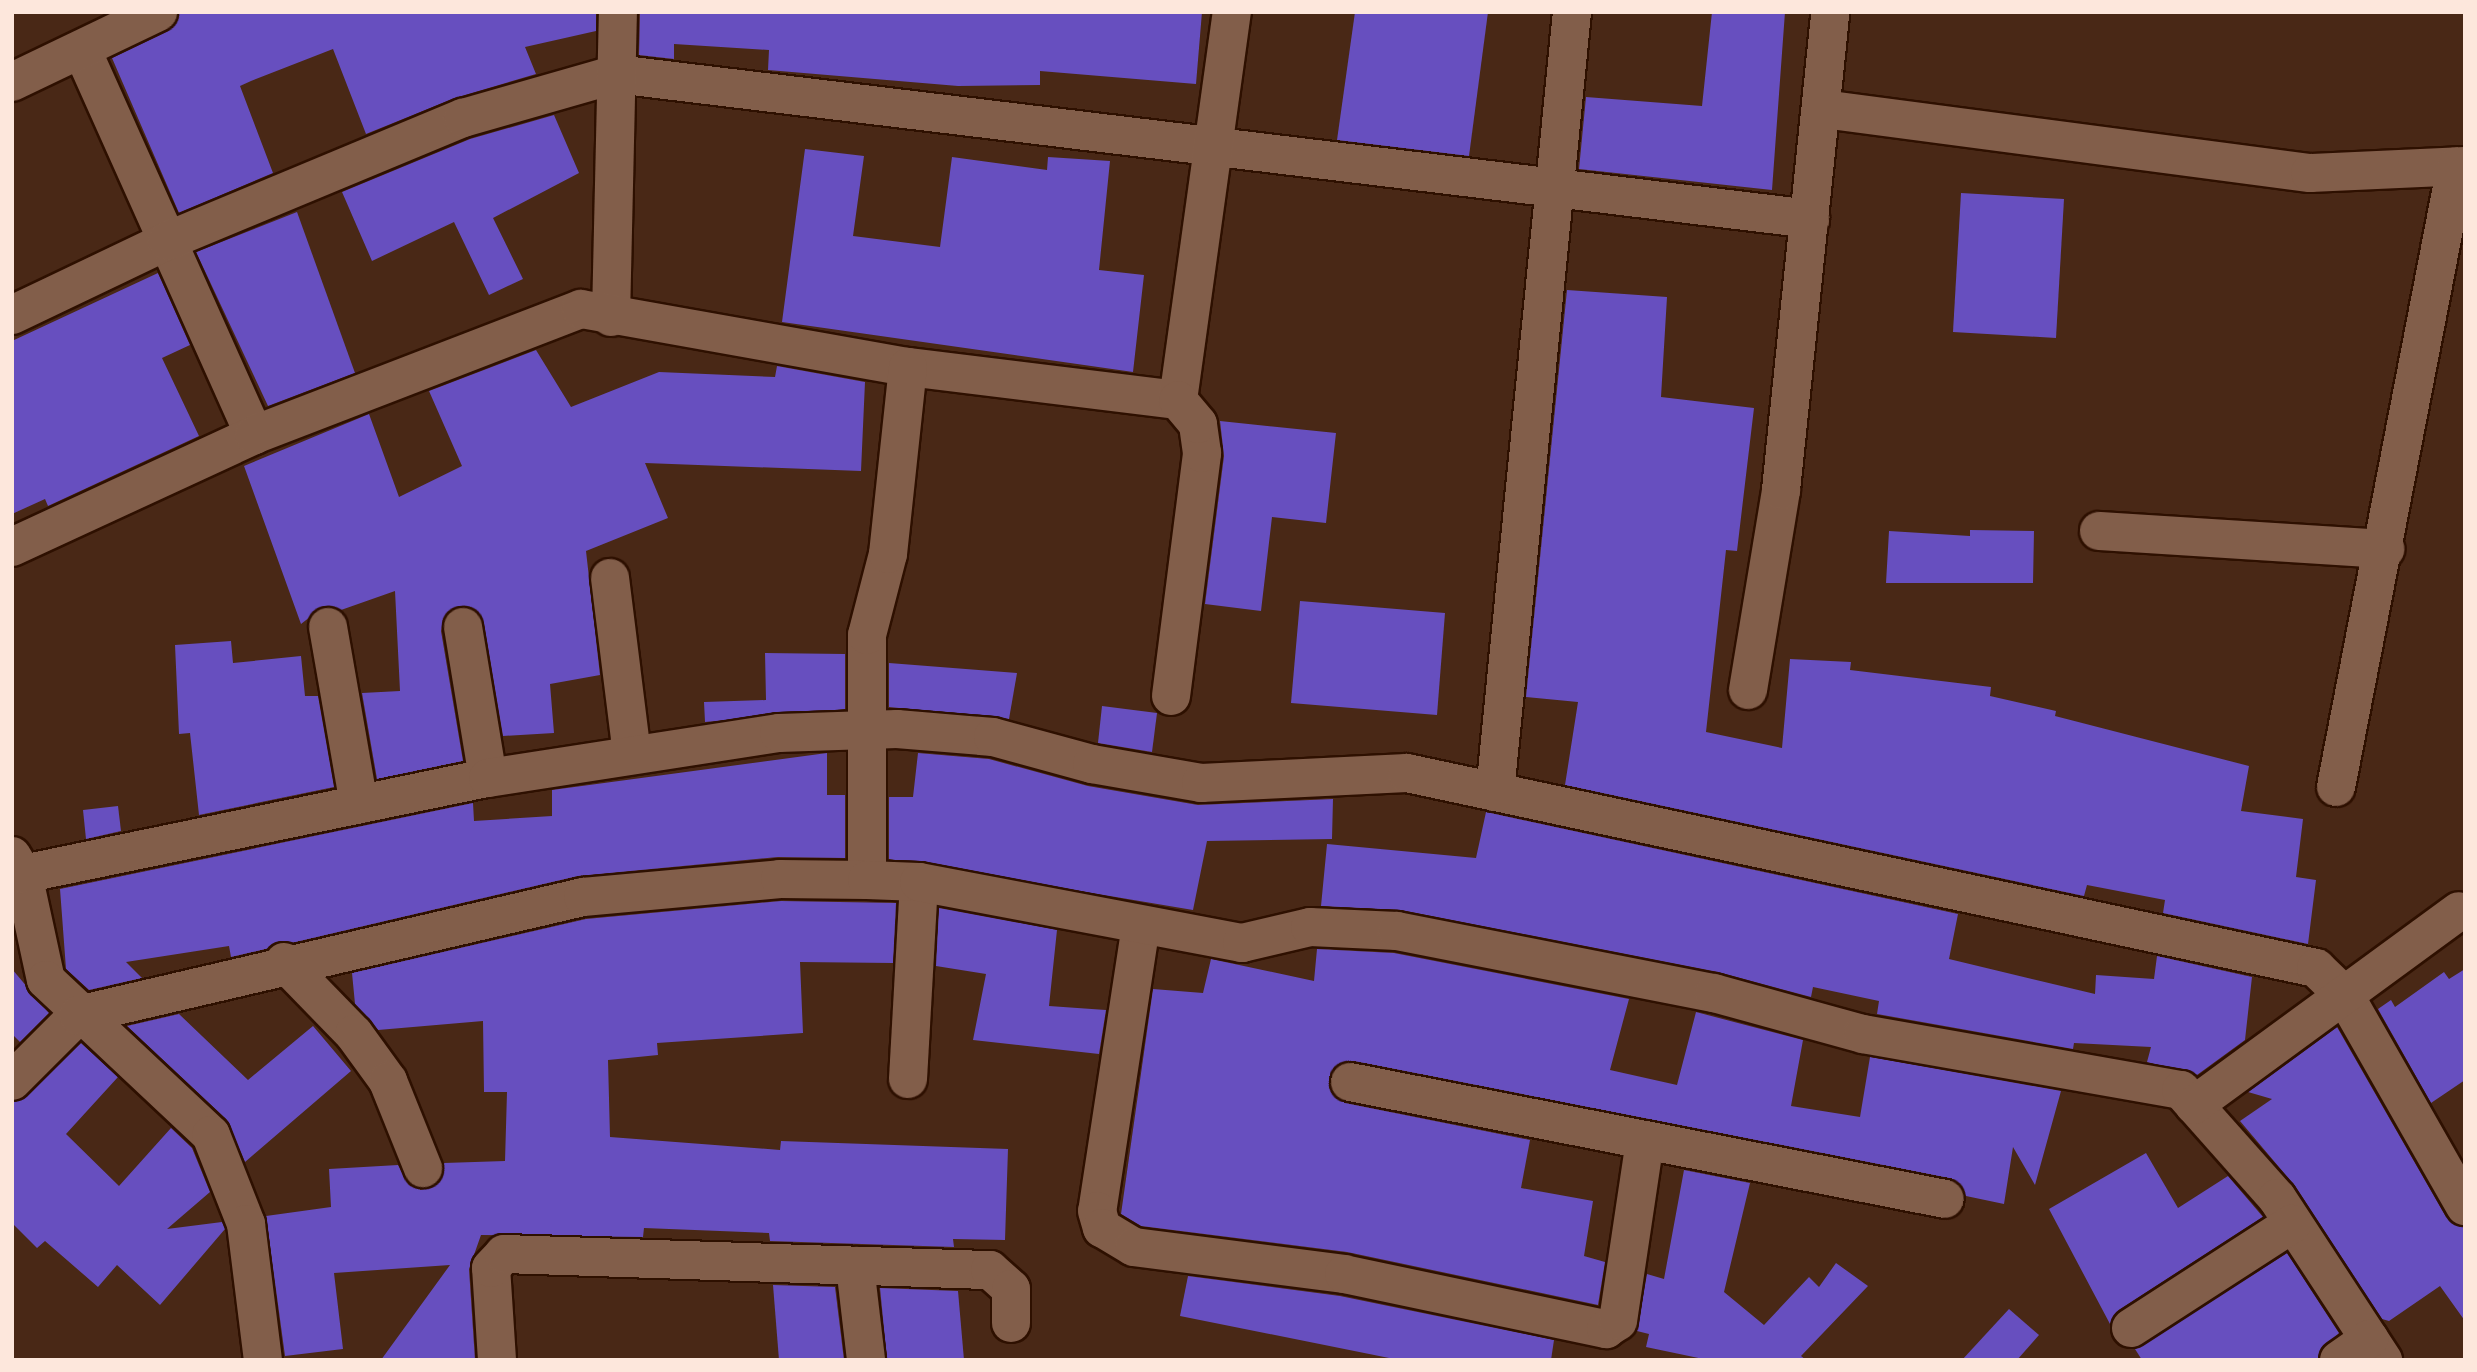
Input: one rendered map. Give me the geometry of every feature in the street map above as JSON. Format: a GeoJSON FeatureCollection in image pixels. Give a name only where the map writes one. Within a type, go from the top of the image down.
{"type":"FeatureCollection","features":[{"type":"Feature","properties":{"kind":"street"},"geometry":{"type":"LineString","coordinates":[[12,82],[158,12]]}},
{"type":"Feature","properties":{"kind":"street"},"geometry":{"type":"LineString","coordinates":[[611,317],[618,12]]}},
{"type":"Feature","properties":{"kind":"street"},"geometry":{"type":"LineString","coordinates":[[1178,400],[1211,146],[1232,12]]}},
{"type":"Feature","properties":{"kind":"street"},"geometry":{"type":"LineString","coordinates":[[1495,792],[1572,12]]}},
{"type":"Feature","properties":{"kind":"street"},"geometry":{"type":"LineString","coordinates":[[1748,690],[1782,490],[1823,109],[1830,12]]}},
{"type":"Feature","properties":{"kind":"street"},"geometry":{"type":"LineString","coordinates":[[82,50],[254,435]]}},
{"type":"Feature","properties":{"kind":"street"},"geometry":{"type":"LineString","coordinates":[[12,315],[167,241],[463,118],[616,74],[1810,219]]}},
{"type":"Feature","properties":{"kind":"street"},"geometry":{"type":"LineString","coordinates":[[1823,109],[2310,173],[2460,166],[2336,787]]}},
{"type":"Feature","properties":{"kind":"street"},"geometry":{"type":"LineString","coordinates":[[12,547],[254,435],[563,312],[581,309],[611,317],[908,366],[1178,400],[1198,425],[1202,453],[1171,696]]}},
{"type":"Feature","properties":{"kind":"street"},"geometry":{"type":"LineString","coordinates":[[867,880],[867,635],[888,554],[908,366]]}},
{"type":"Feature","properties":{"kind":"street"},"geometry":{"type":"LineString","coordinates":[[2099,531],[2385,549]]}},
{"type":"Feature","properties":{"kind":"street"},"geometry":{"type":"LineString","coordinates":[[610,578],[632,754]]}},
{"type":"Feature","properties":{"kind":"street"},"geometry":{"type":"LineString","coordinates":[[463,626],[488,778]]}},
{"type":"Feature","properties":{"kind":"street"},"geometry":{"type":"LineString","coordinates":[[328,627],[359,804]]}},
{"type":"Feature","properties":{"kind":"street"},"geometry":{"type":"LineString","coordinates":[[263,1360],[246,1224],[211,1135],[79,1015],[46,980],[18,865],[488,778],[779,733],[867,730],[993,737],[1092,764],[1201,783],[1372,772],[1495,792],[2303,964],[2331,978],[2345,996],[2464,1205]]}},
{"type":"Feature","properties":{"kind":"street"},"geometry":{"type":"LineString","coordinates":[[12,1081],[79,1015],[184,994],[284,962],[583,897],[780,879],[919,882],[1242,943],[1310,927],[1397,931],[1714,993],[1863,1034],[2181,1090],[2277,1198],[2363,1353]]}},
{"type":"Feature","properties":{"kind":"street"},"geometry":{"type":"LineString","coordinates":[[908,1079],[919,882]]}},
{"type":"Feature","properties":{"kind":"street"},"geometry":{"type":"LineString","coordinates":[[2194,1105],[2459,911]]}},
{"type":"Feature","properties":{"kind":"street"},"geometry":{"type":"LineString","coordinates":[[1141,925],[1097,1211],[1102,1228],[1134,1247],[1344,1274],[1606,1329],[1618,1321],[1645,1142]]}},
{"type":"Feature","properties":{"kind":"street"},"geometry":{"type":"LineString","coordinates":[[284,962],[354,1034],[388,1081],[423,1168]]}},
{"type":"Feature","properties":{"kind":"street"},"geometry":{"type":"LineString","coordinates":[[1350,1082],[1945,1199]]}},
{"type":"Feature","properties":{"kind":"street"},"geometry":{"type":"LineString","coordinates":[[2131,1328],[2292,1224]]}},
{"type":"Feature","properties":{"kind":"street"},"geometry":{"type":"LineString","coordinates":[[497,1360],[491,1268],[504,1254],[990,1270],[1011,1289],[1011,1323]]}},
{"type":"Feature","properties":{"kind":"street"},"geometry":{"type":"LineString","coordinates":[[855,1266],[866,1360]]}},
{"type":"Feature","properties":{"kind":"building"},"geometry":{"type":"Polygon","coordinates":[[[180,12],[596,12],[596,31],[525,47],[536,74],[455,98],[366,134],[333,49],[251,81],[240,86],[273,173],[179,213],[112,58],[168,31],[180,12]]]}},
{"type":"Feature","properties":{"kind":"building"},"geometry":{"type":"Polygon","coordinates":[[[640,12],[1202,12],[1196,84],[1040,71],[1040,85],[958,86],[768,70],[769,50],[674,44],[674,59],[639,55],[640,12]]]}},
{"type":"Feature","properties":{"kind":"building"},"geometry":{"type":"Polygon","coordinates":[[[1355,12],[1488,12],[1469,156],[1337,140],[1355,12]]]}},
{"type":"Feature","properties":{"kind":"building"},"geometry":{"type":"Polygon","coordinates":[[[1712,12],[1785,12],[1772,190],[1579,169],[1586,97],[1702,106],[1712,12]]]}},
{"type":"Feature","properties":{"kind":"building"},"geometry":{"type":"Polygon","coordinates":[[[554,115],[579,173],[493,218],[523,279],[489,295],[454,222],[372,261],[342,192],[470,139],[554,115]]]}},
{"type":"Feature","properties":{"kind":"building"},"geometry":{"type":"Polygon","coordinates":[[[805,149],[864,156],[853,236],[940,247],[952,157],[1047,170],[1048,157],[1110,161],[1099,270],[1144,275],[1133,372],[782,322],[805,149]]]}},
{"type":"Feature","properties":{"kind":"building"},"geometry":{"type":"Polygon","coordinates":[[[1961,193],[2064,199],[2056,338],[1953,332],[1961,193]]]}},
{"type":"Feature","properties":{"kind":"building"},"geometry":{"type":"Polygon","coordinates":[[[297,212],[355,373],[268,406],[196,252],[297,212]]]}},
{"type":"Feature","properties":{"kind":"building"},"geometry":{"type":"Polygon","coordinates":[[[158,273],[190,345],[162,358],[199,436],[48,506],[45,499],[12,514],[12,341],[158,273]]]}},
{"type":"Feature","properties":{"kind":"building"},"geometry":{"type":"Polygon","coordinates":[[[1567,290],[1667,297],[1661,397],[1754,408],[1737,551],[1726,550],[1706,732],[1782,748],[1790,659],[1851,662],[1850,670],[1991,687],[1990,696],[2056,711],[2055,716],[2249,766],[2241,811],[2303,819],[2296,877],[2316,880],[2308,944],[2163,913],[2165,900],[2087,885],[2084,896],[1565,785],[1578,702],[1526,697],[1567,290]]]}},
{"type":"Feature","properties":{"kind":"building"},"geometry":{"type":"Polygon","coordinates":[[[536,350],[571,407],[659,372],[775,377],[777,366],[865,382],[861,471],[645,463],[668,518],[586,551],[600,675],[550,684],[554,733],[503,736],[484,623],[471,607],[459,606],[443,619],[441,631],[463,761],[377,779],[362,693],[400,691],[395,591],[341,610],[324,606],[301,624],[244,466],[369,414],[399,497],[462,466],[429,391],[536,350]]]}},
{"type":"Feature","properties":{"kind":"building"},"geometry":{"type":"Polygon","coordinates":[[[1220,421],[1336,433],[1326,523],[1272,517],[1261,611],[1205,604],[1224,456],[1220,421]]]}},
{"type":"Feature","properties":{"kind":"building"},"geometry":{"type":"Polygon","coordinates":[[[1970,530],[2034,531],[2033,583],[1886,583],[1889,531],[1970,536],[1970,530]]]}},
{"type":"Feature","properties":{"kind":"building"},"geometry":{"type":"Polygon","coordinates":[[[1300,601],[1445,613],[1437,715],[1291,703],[1300,601]]]}},
{"type":"Feature","properties":{"kind":"building"},"geometry":{"type":"Polygon","coordinates":[[[231,641],[233,663],[301,656],[305,696],[318,696],[334,787],[199,815],[190,733],[179,734],[175,645],[231,641]]]}},
{"type":"Feature","properties":{"kind":"building"},"geometry":{"type":"Polygon","coordinates":[[[765,653],[845,654],[845,709],[705,722],[704,702],[766,700],[765,653]]]}},
{"type":"Feature","properties":{"kind":"building"},"geometry":{"type":"Polygon","coordinates":[[[889,663],[1017,673],[1009,719],[889,707],[889,663]]]}},
{"type":"Feature","properties":{"kind":"building"},"geometry":{"type":"Polygon","coordinates":[[[1102,706],[1157,713],[1152,752],[1098,743],[1102,706]]]}},
{"type":"Feature","properties":{"kind":"building"},"geometry":{"type":"Polygon","coordinates":[[[827,753],[827,795],[845,795],[845,858],[778,857],[578,876],[231,957],[229,946],[126,962],[142,978],[89,990],[66,969],[60,889],[473,803],[474,821],[552,816],[552,790],[827,753]]]}},
{"type":"Feature","properties":{"kind":"building"},"geometry":{"type":"Polygon","coordinates":[[[918,753],[989,759],[1088,786],[1198,805],[1333,799],[1332,839],[1207,841],[1193,910],[889,859],[889,797],[913,797],[918,753]]]}},
{"type":"Feature","properties":{"kind":"building"},"geometry":{"type":"Polygon","coordinates":[[[118,806],[121,831],[86,839],[83,810],[118,806]]]}},
{"type":"Feature","properties":{"kind":"building"},"geometry":{"type":"Polygon","coordinates":[[[1486,812],[1958,914],[1949,959],[2095,994],[2096,975],[2154,979],[2157,956],[2252,977],[2245,1040],[2197,1075],[2147,1062],[2151,1047],[2074,1043],[2073,1049],[1877,1014],[1879,1001],[1813,987],[1811,997],[1718,972],[1401,910],[1321,906],[1327,844],[1476,858],[1486,812]]]}},
{"type":"Feature","properties":{"kind":"building"},"geometry":{"type":"Polygon","coordinates":[[[781,901],[896,903],[893,963],[800,962],[803,1033],[657,1043],[658,1055],[608,1060],[610,1137],[780,1150],[781,1141],[1008,1149],[1005,1240],[953,1239],[954,1247],[770,1241],[769,1233],[644,1228],[643,1237],[481,1235],[469,1269],[475,1360],[381,1360],[450,1265],[334,1273],[343,1349],[285,1356],[266,1216],[331,1207],[329,1169],[398,1165],[409,1185],[421,1190],[440,1182],[444,1163],[505,1161],[507,1092],[484,1092],[483,1021],[378,1030],[355,1004],[352,973],[586,919],[781,901]]]}},
{"type":"Feature","properties":{"kind":"building"},"geometry":{"type":"Polygon","coordinates":[[[939,908],[1057,930],[1049,1006],[1106,1010],[1099,1054],[973,1040],[986,974],[936,966],[939,908]]]}},
{"type":"Feature","properties":{"kind":"building"},"geometry":{"type":"Polygon","coordinates":[[[1317,949],[1394,953],[1629,999],[1610,1070],[1677,1085],[1696,1012],[1803,1040],[1791,1106],[1860,1117],[1870,1057],[2061,1091],[2035,1185],[2013,1147],[2004,1204],[1966,1196],[1949,1178],[1354,1061],[1334,1067],[1329,1088],[1345,1103],[1530,1140],[1521,1188],[1593,1201],[1584,1256],[1605,1262],[1598,1305],[1347,1252],[1141,1226],[1121,1214],[1153,989],[1203,993],[1211,959],[1314,981],[1317,949]]]}},
{"type":"Feature","properties":{"kind":"building"},"geometry":{"type":"Polygon","coordinates":[[[12,969],[49,1013],[20,1042],[12,1034],[12,969]]]}},
{"type":"Feature","properties":{"kind":"building"},"geometry":{"type":"Polygon","coordinates":[[[2465,969],[2465,1080],[2431,1103],[2378,1009],[2391,1000],[2395,1007],[2444,972],[2449,979],[2465,969]]]}},
{"type":"Feature","properties":{"kind":"building"},"geometry":{"type":"Polygon","coordinates":[[[179,1014],[248,1080],[313,1026],[351,1071],[245,1162],[226,1119],[127,1026],[179,1014]]]}},
{"type":"Feature","properties":{"kind":"building"},"geometry":{"type":"Polygon","coordinates":[[[2337,1027],[2446,1217],[2465,1228],[2465,1321],[2440,1286],[2389,1321],[2382,1319],[2295,1186],[2240,1121],[2272,1099],[2248,1092],[2337,1027]]]}},
{"type":"Feature","properties":{"kind":"building"},"geometry":{"type":"Polygon","coordinates":[[[81,1043],[118,1077],[66,1134],[119,1186],[171,1128],[192,1148],[210,1192],[167,1229],[222,1222],[225,1229],[160,1305],[117,1265],[98,1287],[45,1241],[37,1248],[12,1223],[12,1102],[27,1096],[81,1043]]]}},
{"type":"Feature","properties":{"kind":"building"},"geometry":{"type":"Polygon","coordinates":[[[2146,1153],[2178,1208],[2228,1176],[2263,1217],[2119,1310],[2110,1324],[2049,1209],[2146,1153]]]}},
{"type":"Feature","properties":{"kind":"building"},"geometry":{"type":"Polygon","coordinates":[[[1684,1170],[1750,1183],[1724,1292],[1764,1325],[1809,1277],[1819,1287],[1836,1263],[1868,1286],[1801,1356],[1806,1360],[1708,1360],[1646,1347],[1649,1334],[1637,1331],[1647,1274],[1664,1279],[1684,1170]]]}},
{"type":"Feature","properties":{"kind":"building"},"geometry":{"type":"Polygon","coordinates":[[[2287,1253],[2339,1333],[2317,1360],[2142,1360],[2135,1349],[2287,1253]]]}},
{"type":"Feature","properties":{"kind":"building"},"geometry":{"type":"Polygon","coordinates":[[[1188,1276],[1340,1296],[1554,1340],[1551,1360],[1399,1360],[1180,1316],[1188,1276]]]}},
{"type":"Feature","properties":{"kind":"building"},"geometry":{"type":"Polygon","coordinates":[[[773,1285],[835,1287],[844,1360],[779,1360],[773,1285]]]}},
{"type":"Feature","properties":{"kind":"building"},"geometry":{"type":"Polygon","coordinates":[[[880,1288],[958,1291],[964,1360],[887,1360],[880,1288]]]}},
{"type":"Feature","properties":{"kind":"building"},"geometry":{"type":"Polygon","coordinates":[[[2009,1309],[2039,1335],[2017,1360],[1962,1360],[2009,1309]]]}}]}
